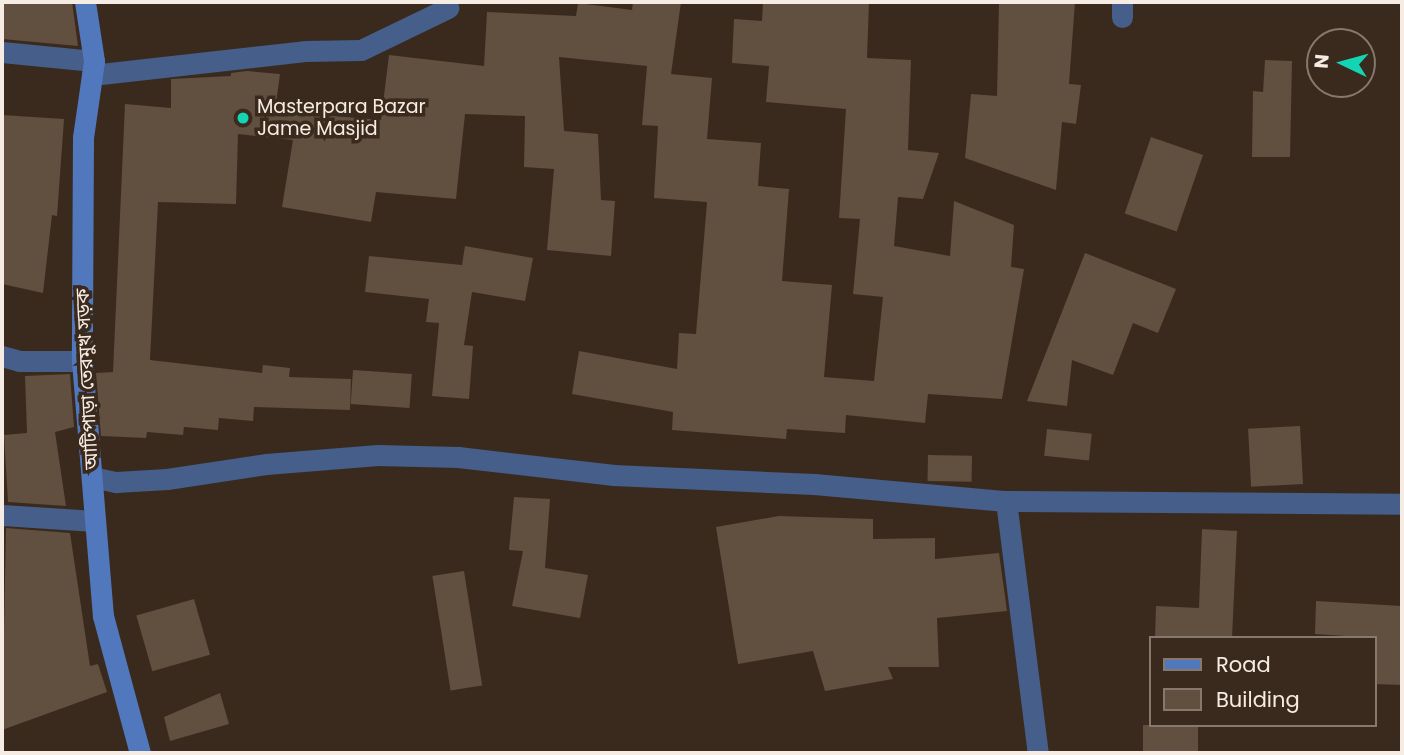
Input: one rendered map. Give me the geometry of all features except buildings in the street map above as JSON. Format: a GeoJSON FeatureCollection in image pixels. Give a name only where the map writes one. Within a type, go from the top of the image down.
{"type":"FeatureCollection","features":[{"type":"Feature","properties":{"kind":"main road","name":"আটিপাড়া তেরমুখ সড়ক"},"geometry":{"type":"LineString","coordinates":[[85,2],[93,68],[83,137],[82,362],[103,616],[140,753]]}},
{"type":"Feature","properties":{"kind":"street"},"geometry":{"type":"LineString","coordinates":[[2,52],[93,68],[305,51],[361,50],[448,8]]}},
{"type":"Feature","properties":{"kind":"street"},"geometry":{"type":"LineString","coordinates":[[2,356],[19,361],[82,362]]}},
{"type":"Feature","properties":{"kind":"street"},"geometry":{"type":"LineString","coordinates":[[92,477],[116,482],[379,455],[458,457],[614,475],[814,484],[1006,501],[1402,504]]}},
{"type":"Feature","properties":{"kind":"street"},"geometry":{"type":"LineString","coordinates":[[1006,501],[1038,753]]}},
{"type":"Feature","properties":{"kind":"street"},"geometry":{"type":"LineString","coordinates":[[2,516],[95,521]]}},
{"type":"Feature","properties":{"kind":"place","name":"Masterpara Bazar Jame Masjid"},"geometry":{"type":"Point","coordinates":[243,118]}}]}
